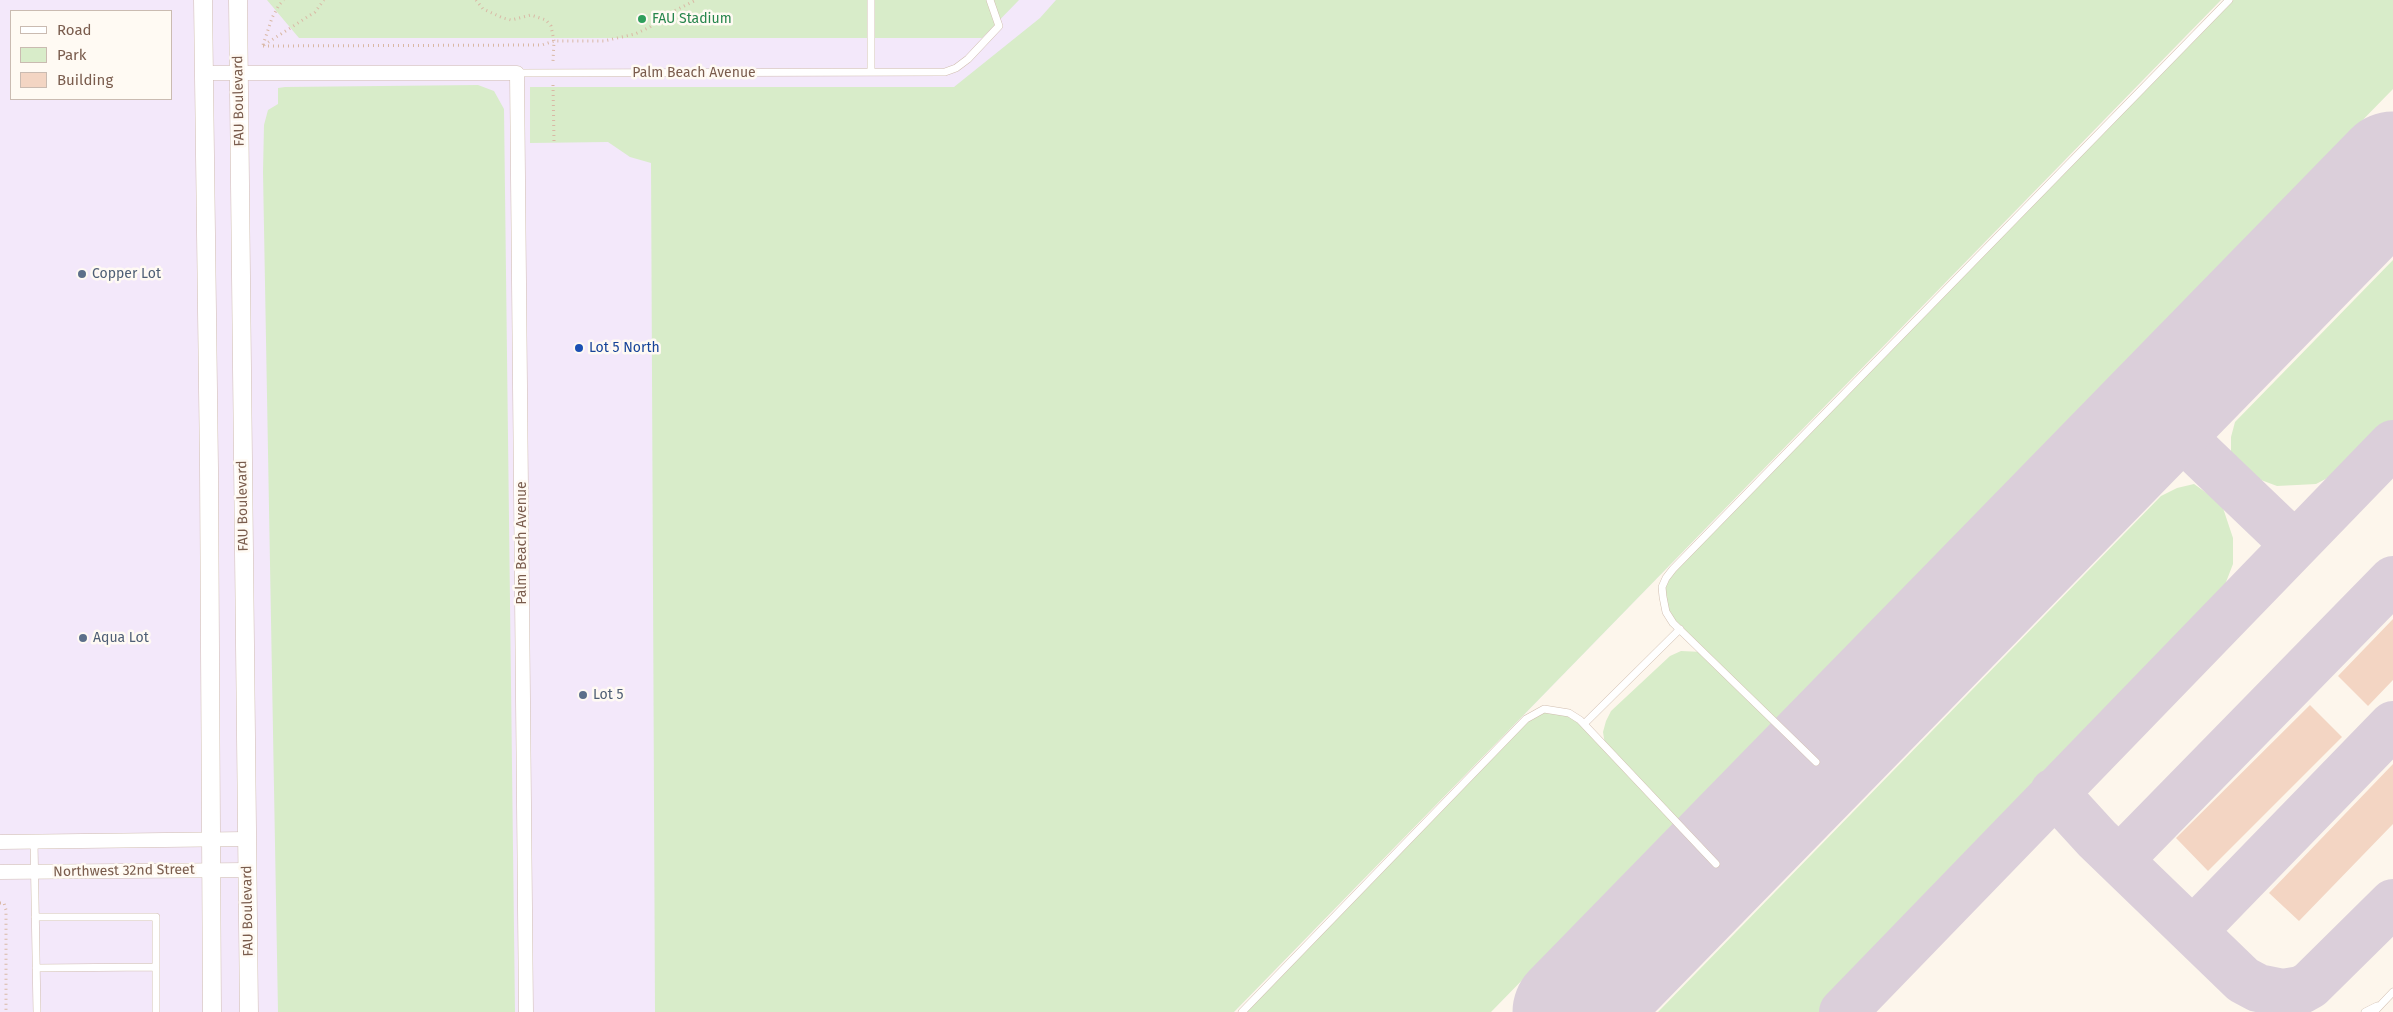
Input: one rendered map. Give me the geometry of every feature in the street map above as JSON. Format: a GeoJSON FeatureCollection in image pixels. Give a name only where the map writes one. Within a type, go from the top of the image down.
{"type":"FeatureCollection","features":[{"type":"Feature","properties":{"kind":"street"},"geometry":{"type":"LineString","coordinates":[[202,0],[210,476],[212,1012]]}},
{"type":"Feature","properties":{"kind":"street","name":"FAU Boulevard"},"geometry":{"type":"LineString","coordinates":[[238,0],[249,1012]]}},
{"type":"Feature","properties":{"kind":"street","name":"Palm Beach Avenue"},"geometry":{"type":"LineString","coordinates":[[203,73],[517,73],[526,1012]]}},
{"type":"Feature","properties":{"kind":"street"},"geometry":{"type":"LineString","coordinates":[[0,842],[247,840]]}},
{"type":"Feature","properties":{"kind":"street","name":"Northwest 32nd Street"},"geometry":{"type":"LineString","coordinates":[[0,872],[248,870]]}},
{"type":"Feature","properties":{"kind":"lane"},"geometry":{"type":"LineString","coordinates":[[871,0],[871,72]]}},
{"type":"Feature","properties":{"kind":"lane","name":"Palm Beach Avenue"},"geometry":{"type":"LineString","coordinates":[[517,73],[945,72],[956,68],[999,26],[990,0]]}},
{"type":"Feature","properties":{"kind":"lane"},"geometry":{"type":"LineString","coordinates":[[1816,762],[1680,630],[1666,612],[1662,587],[1672,569],[2229,0]]}},
{"type":"Feature","properties":{"kind":"lane"},"geometry":{"type":"LineString","coordinates":[[1584,724],[1680,630]]}},
{"type":"Feature","properties":{"kind":"lane"},"geometry":{"type":"LineString","coordinates":[[1242,1012],[1526,719],[1544,709],[1554,709],[1569,713],[1584,724],[1716,864]]}},
{"type":"Feature","properties":{"kind":"lane"},"geometry":{"type":"LineString","coordinates":[[34,841],[37,1012]]}},
{"type":"Feature","properties":{"kind":"lane"},"geometry":{"type":"LineString","coordinates":[[35,917],[156,917],[156,1012]]}},
{"type":"Feature","properties":{"kind":"lane"},"geometry":{"type":"LineString","coordinates":[[36,968],[156,967]]}},
{"type":"Feature","properties":{"kind":"lane"},"geometry":{"type":"LineString","coordinates":[[2374,1012],[2393,992]]}},
{"type":"Feature","properties":{"kind":"lane"},"geometry":{"type":"LineString","coordinates":[[2365,1012],[2383,1002]]}},
{"type":"Feature","properties":{"kind":"path"},"geometry":{"type":"LineString","coordinates":[[263,46],[272,18],[284,0]]}},
{"type":"Feature","properties":{"kind":"path"},"geometry":{"type":"LineString","coordinates":[[263,46],[315,12],[324,0]]}},
{"type":"Feature","properties":{"kind":"path"},"geometry":{"type":"LineString","coordinates":[[476,0],[483,9],[503,18],[511,20],[531,15],[546,20],[551,26],[554,41],[554,142]]}},
{"type":"Feature","properties":{"kind":"path"},"geometry":{"type":"LineString","coordinates":[[263,46],[542,45],[554,41],[604,41],[635,34],[650,27],[687,3],[696,0]]}},
{"type":"Feature","properties":{"kind":"path"},"geometry":{"type":"LineString","coordinates":[[0,903],[4,903],[6,910],[6,1012]]}},
{"type":"Feature","properties":{"kind":"shaded area"},"geometry":{"type":"Polygon","coordinates":[[[0,0],[2221,0],[1234,1012],[0,1012],[0,0]]]}},
{"type":"Feature","properties":{"kind":"green space","name":"FAU Stadium"},"geometry":{"type":"Polygon","coordinates":[[[267,0],[1019,0],[982,38],[299,38],[267,0]]]}},
{"type":"Feature","properties":{"kind":"green space"},"geometry":{"type":"Polygon","coordinates":[[[1056,0],[2221,0],[1234,1012],[655,1012],[651,163],[630,157],[608,142],[530,143],[530,87],[954,87],[1040,18],[1056,0]]]}},
{"type":"Feature","properties":{"kind":"green space"},"geometry":{"type":"Polygon","coordinates":[[[2229,0],[2393,0],[2393,89],[1491,1012],[1242,1012],[1526,719],[1544,709],[1569,713],[1605,745],[1603,732],[1611,711],[1670,656],[1681,651],[1702,652],[1673,623],[1663,597],[1666,578],[2229,0]]]}},
{"type":"Feature","properties":{"kind":"green space"},"geometry":{"type":"Polygon","coordinates":[[[478,85],[494,91],[504,109],[515,1012],[278,1012],[263,172],[264,125],[268,110],[278,104],[278,88],[478,85]]]}},
{"type":"Feature","properties":{"kind":"green space"},"geometry":{"type":"Polygon","coordinates":[[[2393,260],[2393,420],[2341,471],[2316,484],[2277,486],[2261,480],[2245,470],[2231,455],[2231,437],[2235,422],[2393,260]]]}},
{"type":"Feature","properties":{"kind":"green space"},"geometry":{"type":"Polygon","coordinates":[[[2194,484],[2215,499],[2223,508],[2233,538],[2233,564],[2221,595],[2020,811],[1819,1012],[1658,1012],[2161,496],[2177,488],[2194,484]]]}},
{"type":"Feature","properties":{"kind":"building"},"geometry":{"type":"Polygon","coordinates":[[[2393,619],[2393,680],[2368,706],[2338,676],[2393,619]]]}},
{"type":"Feature","properties":{"kind":"building"},"geometry":{"type":"Polygon","coordinates":[[[2310,705],[2342,737],[2208,871],[2176,838],[2310,705]]]}},
{"type":"Feature","properties":{"kind":"building"},"geometry":{"type":"Polygon","coordinates":[[[2393,764],[2393,824],[2299,921],[2269,893],[2393,764]]]}},
{"type":"Feature","properties":{"kind":"taxiway"},"geometry":{"type":"LineString","coordinates":[[2157,413],[2295,545]]}},
{"type":"Feature","properties":{"kind":"taxiway"},"geometry":{"type":"LineString","coordinates":[[1843,1012],[2393,444]]}},
{"type":"Feature","properties":{"kind":"taxiway"},"geometry":{"type":"LineString","coordinates":[[2119,860],[2393,580]]}},
{"type":"Feature","properties":{"kind":"taxiway"},"geometry":{"type":"LineString","coordinates":[[2193,931],[2393,725]]}},
{"type":"Feature","properties":{"kind":"taxiway"},"geometry":{"type":"LineString","coordinates":[[2054,792],[2097,839],[2243,980],[2258,988],[2283,993],[2301,990],[2310,985],[2393,903]]}},
{"type":"Feature","properties":{"kind":"runway"},"geometry":{"type":"LineString","coordinates":[[1572,1012],[2393,171]]}},
{"type":"Feature","properties":{"kind":"place","name":"FAU Stadium"},"geometry":{"type":"Point","coordinates":[642,19]}},
{"type":"Feature","properties":{"kind":"place","name":"Copper Lot"},"geometry":{"type":"Point","coordinates":[82,274]}},
{"type":"Feature","properties":{"kind":"place","name":"Lot 5 North"},"geometry":{"type":"Point","coordinates":[579,348]}},
{"type":"Feature","properties":{"kind":"place","name":"Aqua Lot"},"geometry":{"type":"Point","coordinates":[83,638]}},
{"type":"Feature","properties":{"kind":"place","name":"Lot 5"},"geometry":{"type":"Point","coordinates":[583,695]}}]}
